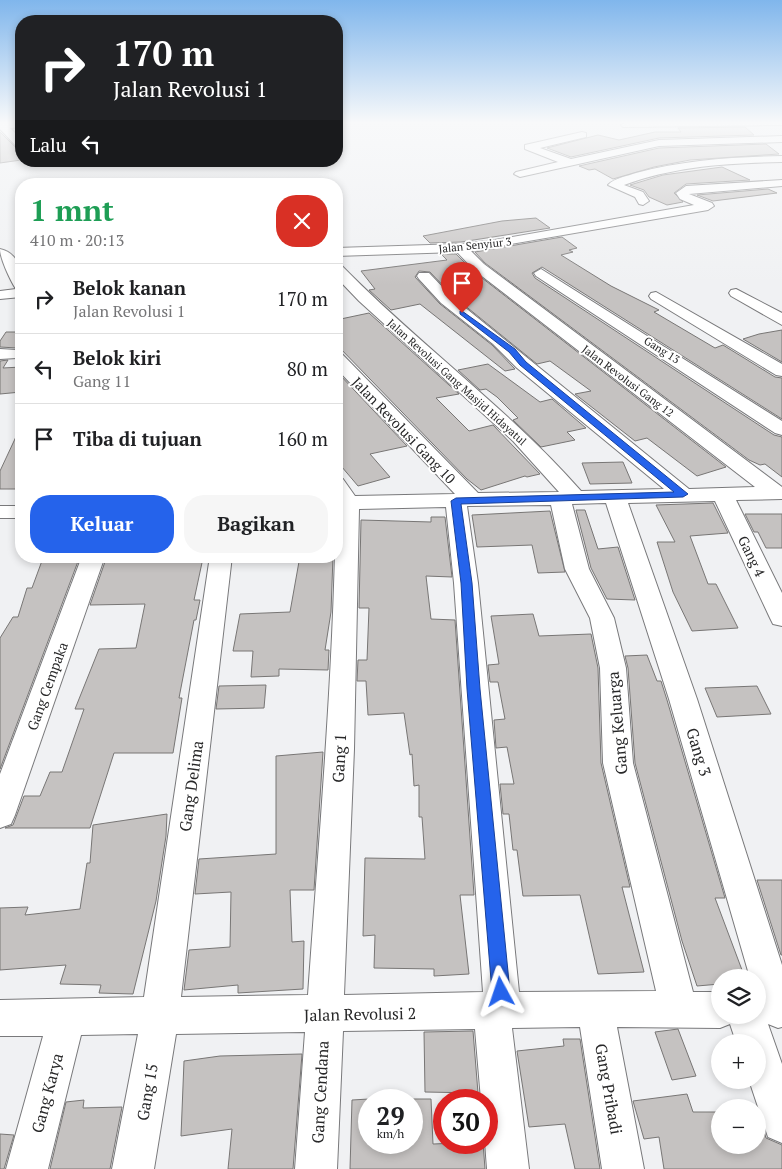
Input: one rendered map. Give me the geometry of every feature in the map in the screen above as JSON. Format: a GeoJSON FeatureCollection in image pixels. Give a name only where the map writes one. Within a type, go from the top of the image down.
{"type":"FeatureCollection","features":[{"type":"Feature","properties":{"kind":"street"},"geometry":{"type":"LineString","coordinates":[[643,201],[639,196],[614,185],[645,177]]}},
{"type":"Feature","properties":{"kind":"street","name":"Jalan Senyiur 3"},"geometry":{"type":"LineString","coordinates":[[343,252],[461,248],[582,229],[708,206],[682,193],[693,189],[782,182]]}},
{"type":"Feature","properties":{"kind":"street","name":"Jalan Revolusi Gang 12"},"geometry":{"type":"LineString","coordinates":[[461,248],[479,268],[780,493]]}},
{"type":"Feature","properties":{"kind":"street"},"geometry":{"type":"LineString","coordinates":[[0,253],[6,256],[15,270]]}},
{"type":"Feature","properties":{"kind":"street","name":"Gang 13"},"geometry":{"type":"LineString","coordinates":[[541,274],[782,429]]}},
{"type":"Feature","properties":{"kind":"street","name":"Jalan Revolusi Gang Masjid Hidayatul"},"geometry":{"type":"LineString","coordinates":[[343,275],[410,340],[528,445],[555,472],[568,498]]}},
{"type":"Feature","properties":{"kind":"street"},"geometry":{"type":"LineString","coordinates":[[424,276],[434,290],[451,305],[512,351],[523,364],[683,494]]}},
{"type":"Feature","properties":{"kind":"street"},"geometry":{"type":"LineString","coordinates":[[736,293],[782,320]]}},
{"type":"Feature","properties":{"kind":"street"},"geometry":{"type":"LineString","coordinates":[[0,295],[15,294]]}},
{"type":"Feature","properties":{"kind":"street"},"geometry":{"type":"LineString","coordinates":[[656,296],[782,371]]}},
{"type":"Feature","properties":{"kind":"street","name":"Jalan Revolusi Gang 10"},"geometry":{"type":"LineString","coordinates":[[343,366],[464,501]]}},
{"type":"Feature","properties":{"kind":"street","name":"Gang 4"},"geometry":{"type":"LineString","coordinates":[[722,493],[782,618]]}},
{"type":"Feature","properties":{"kind":"street"},"geometry":{"type":"LineString","coordinates":[[343,496],[464,501],[780,493]]}},
{"type":"Feature","properties":{"kind":"street","name":"Gang 3"},"geometry":{"type":"LineString","coordinates":[[615,497],[680,690],[755,969]]}},
{"type":"Feature","properties":{"kind":"street","name":"Gang Keluarga"},"geometry":{"type":"LineString","coordinates":[[568,498],[577,568],[602,618],[613,668],[618,763],[679,1010]]}},
{"type":"Feature","properties":{"kind":"street"},"geometry":{"type":"LineString","coordinates":[[464,501],[466,583],[508,1169]]}},
{"type":"Feature","properties":{"kind":"street"},"geometry":{"type":"LineString","coordinates":[[0,512],[15,512]]}},
{"type":"Feature","properties":{"kind":"street","name":"Gang Cempaka"},"geometry":{"type":"LineString","coordinates":[[0,815],[91,563]]}},
{"type":"Feature","properties":{"kind":"street","name":"Gang Delima"},"geometry":{"type":"LineString","coordinates":[[160,1016],[221,563]]}},
{"type":"Feature","properties":{"kind":"street","name":"Gang 1"},"geometry":{"type":"LineString","coordinates":[[324,1014],[340,748],[340,563]]}},
{"type":"Feature","properties":{"kind":"street","name":"Jalan Revolusi 2"},"geometry":{"type":"LineString","coordinates":[[0,1018],[595,1009],[711,1010]]}},
{"type":"Feature","properties":{"kind":"street","name":"Gang Pribadi"},"geometry":{"type":"LineString","coordinates":[[595,1009],[623,1169]]}},
{"type":"Feature","properties":{"kind":"street","name":"Gang Cendana"},"geometry":{"type":"LineString","coordinates":[[316,1169],[324,1014]]}},
{"type":"Feature","properties":{"kind":"street","name":"Gang 15"},"geometry":{"type":"LineString","coordinates":[[132,1169],[160,1016]]}},
{"type":"Feature","properties":{"kind":"street","name":"Gang Karya"},"geometry":{"type":"LineString","coordinates":[[27,1169],[67,1017]]}},
{"type":"Feature","properties":{"kind":"street"},"geometry":{"type":"LineString","coordinates":[[766,1074],[782,1123]]}},
{"type":"Feature","properties":{"kind":"building"},"geometry":{"type":"Polygon","coordinates":[[[658,177],[743,177],[750,180],[686,184],[674,193],[683,202],[667,205],[649,197],[644,190],[630,185],[658,177]]]}},
{"type":"Feature","properties":{"kind":"building"},"geometry":{"type":"Polygon","coordinates":[[[768,189],[777,193],[713,201],[697,195],[768,189]]]}},
{"type":"Feature","properties":{"kind":"building"},"geometry":{"type":"Polygon","coordinates":[[[536,218],[550,228],[461,242],[430,243],[423,236],[502,221],[536,218]]]}},
{"type":"Feature","properties":{"kind":"building"},"geometry":{"type":"Polygon","coordinates":[[[562,237],[577,248],[569,250],[573,252],[561,255],[611,286],[659,310],[654,312],[715,348],[723,345],[775,377],[782,378],[782,419],[542,267],[532,273],[535,278],[774,435],[782,437],[782,477],[765,464],[760,465],[749,460],[485,263],[475,252],[562,237]]]}},
{"type":"Feature","properties":{"kind":"building"},"geometry":{"type":"Polygon","coordinates":[[[441,254],[456,254],[473,271],[726,467],[697,476],[647,438],[635,441],[575,394],[591,391],[550,361],[537,364],[453,296],[430,272],[419,271],[415,277],[440,304],[492,345],[515,369],[505,371],[420,304],[391,310],[369,290],[375,289],[361,271],[447,260],[441,254]]]}},
{"type":"Feature","properties":{"kind":"building"},"geometry":{"type":"Polygon","coordinates":[[[369,313],[459,394],[436,398],[469,431],[493,425],[540,474],[525,476],[481,490],[467,479],[343,351],[343,319],[369,313]]]}},
{"type":"Feature","properties":{"kind":"building"},"geometry":{"type":"Polygon","coordinates":[[[782,330],[782,362],[743,339],[759,334],[782,330]]]}},
{"type":"Feature","properties":{"kind":"building"},"geometry":{"type":"Polygon","coordinates":[[[6,332],[15,332],[15,348],[0,347],[0,341],[6,332]]]}},
{"type":"Feature","properties":{"kind":"building"},"geometry":{"type":"Polygon","coordinates":[[[8,360],[3,368],[15,367],[15,393],[0,394],[0,361],[8,360]]]}},
{"type":"Feature","properties":{"kind":"building"},"geometry":{"type":"Polygon","coordinates":[[[488,364],[540,402],[552,399],[586,428],[567,432],[575,440],[541,447],[513,420],[518,418],[497,397],[486,389],[480,390],[458,370],[488,364]]]}},
{"type":"Feature","properties":{"kind":"building"},"geometry":{"type":"Polygon","coordinates":[[[343,378],[407,446],[370,454],[390,477],[358,486],[343,468],[343,378]]]}},
{"type":"Feature","properties":{"kind":"building"},"geometry":{"type":"Polygon","coordinates":[[[15,439],[15,489],[0,489],[0,471],[15,439]]]}},
{"type":"Feature","properties":{"kind":"building"},"geometry":{"type":"Polygon","coordinates":[[[623,462],[632,483],[590,484],[582,463],[623,462]]]}},
{"type":"Feature","properties":{"kind":"building"},"geometry":{"type":"Polygon","coordinates":[[[713,503],[728,533],[690,536],[708,584],[716,584],[738,628],[692,631],[673,592],[657,542],[675,542],[656,505],[713,503]]]}},
{"type":"Feature","properties":{"kind":"building"},"geometry":{"type":"Polygon","coordinates":[[[576,510],[585,510],[598,549],[618,547],[635,600],[607,599],[591,568],[576,510]]]}},
{"type":"Feature","properties":{"kind":"building"},"geometry":{"type":"Polygon","coordinates":[[[550,511],[565,572],[538,573],[532,545],[477,547],[472,515],[550,511]]]}},
{"type":"Feature","properties":{"kind":"building"},"geometry":{"type":"Polygon","coordinates":[[[745,514],[782,514],[782,548],[766,548],[758,532],[754,532],[745,514]]]}},
{"type":"Feature","properties":{"kind":"building"},"geometry":{"type":"Polygon","coordinates":[[[431,517],[445,517],[452,577],[426,576],[431,619],[455,620],[474,895],[460,895],[469,974],[434,976],[434,969],[374,968],[375,935],[363,936],[365,858],[425,859],[422,817],[419,817],[419,785],[414,786],[412,754],[410,755],[404,713],[368,715],[366,681],[357,681],[358,660],[367,660],[369,608],[359,608],[361,520],[431,522],[431,517]]]}},
{"type":"Feature","properties":{"kind":"building"},"geometry":{"type":"Polygon","coordinates":[[[41,563],[77,563],[0,769],[0,638],[13,617],[18,617],[27,588],[32,588],[41,563]]]}},
{"type":"Feature","properties":{"kind":"building"},"geometry":{"type":"Polygon","coordinates":[[[105,563],[202,563],[194,600],[200,600],[196,620],[194,620],[179,698],[182,698],[173,753],[114,753],[90,828],[5,828],[13,825],[24,796],[40,796],[50,772],[62,772],[84,709],[75,709],[99,649],[136,648],[145,604],[90,605],[105,563]]]}},
{"type":"Feature","properties":{"kind":"building"},"geometry":{"type":"Polygon","coordinates":[[[299,563],[333,563],[331,612],[325,650],[329,650],[328,670],[279,669],[279,676],[251,677],[253,651],[233,651],[240,614],[290,612],[299,563]]]}},
{"type":"Feature","properties":{"kind":"building"},"geometry":{"type":"Polygon","coordinates":[[[533,614],[539,636],[591,634],[598,668],[601,763],[630,887],[622,887],[644,972],[598,974],[580,895],[523,896],[517,850],[513,850],[509,814],[503,814],[500,784],[514,784],[507,747],[496,748],[494,720],[505,719],[498,682],[490,682],[488,665],[499,664],[491,616],[533,614]]]}},
{"type":"Feature","properties":{"kind":"building"},"geometry":{"type":"Polygon","coordinates":[[[647,655],[657,681],[661,681],[725,898],[715,898],[742,969],[711,969],[711,985],[697,986],[682,941],[635,763],[628,668],[625,656],[647,655]]]}},
{"type":"Feature","properties":{"kind":"building"},"geometry":{"type":"Polygon","coordinates":[[[266,685],[264,708],[216,709],[219,686],[266,685]]]}},
{"type":"Feature","properties":{"kind":"building"},"geometry":{"type":"Polygon","coordinates":[[[757,686],[771,714],[717,717],[705,688],[757,686]]]}},
{"type":"Feature","properties":{"kind":"building"},"geometry":{"type":"Polygon","coordinates":[[[323,752],[314,890],[290,890],[292,942],[304,941],[303,989],[238,993],[238,985],[184,990],[189,950],[230,947],[231,892],[195,894],[199,859],[276,854],[276,756],[323,752]]]}},
{"type":"Feature","properties":{"kind":"building"},"geometry":{"type":"Polygon","coordinates":[[[167,814],[166,836],[156,901],[133,994],[99,993],[101,985],[60,984],[66,965],[0,970],[0,908],[28,907],[25,915],[80,909],[87,863],[90,863],[93,825],[167,814]]]}},
{"type":"Feature","properties":{"kind":"building"},"geometry":{"type":"Polygon","coordinates":[[[757,880],[782,880],[782,955],[781,955],[757,880]]]}},
{"type":"Feature","properties":{"kind":"building"},"geometry":{"type":"Polygon","coordinates":[[[678,1029],[696,1076],[672,1080],[655,1032],[678,1029]]]}},
{"type":"Feature","properties":{"kind":"building"},"geometry":{"type":"Polygon","coordinates":[[[473,1031],[478,1089],[433,1089],[433,1092],[425,1092],[424,1032],[473,1031]]]}},
{"type":"Feature","properties":{"kind":"building"},"geometry":{"type":"Polygon","coordinates":[[[563,1039],[580,1039],[600,1169],[575,1169],[565,1124],[529,1127],[517,1051],[564,1046],[563,1039]]]}},
{"type":"Feature","properties":{"kind":"building"},"geometry":{"type":"Polygon","coordinates":[[[302,1054],[293,1169],[228,1169],[232,1129],[181,1136],[184,1061],[220,1056],[302,1054]]]}},
{"type":"Feature","properties":{"kind":"building"},"geometry":{"type":"Polygon","coordinates":[[[687,1094],[693,1112],[711,1112],[711,1154],[766,1154],[766,1138],[782,1145],[782,1169],[664,1169],[659,1137],[644,1139],[633,1101],[687,1094]]]}},
{"type":"Feature","properties":{"kind":"building"},"geometry":{"type":"Polygon","coordinates":[[[423,1099],[431,1099],[433,1154],[484,1154],[485,1169],[350,1169],[352,1100],[358,1100],[358,1154],[423,1154],[423,1099]]]}},
{"type":"Feature","properties":{"kind":"building"},"geometry":{"type":"Polygon","coordinates":[[[84,1100],[83,1108],[122,1107],[110,1169],[50,1169],[66,1102],[84,1100]]]}},
{"type":"Feature","properties":{"kind":"building"},"geometry":{"type":"Polygon","coordinates":[[[0,1134],[14,1135],[4,1169],[0,1169],[0,1134]]]}},
{"type":"Feature","properties":{"kind":"route"},"geometry":{"type":"LineString","coordinates":[[462,313],[512,351],[523,364],[683,494],[456,501],[466,583],[501,992]]}}]}
